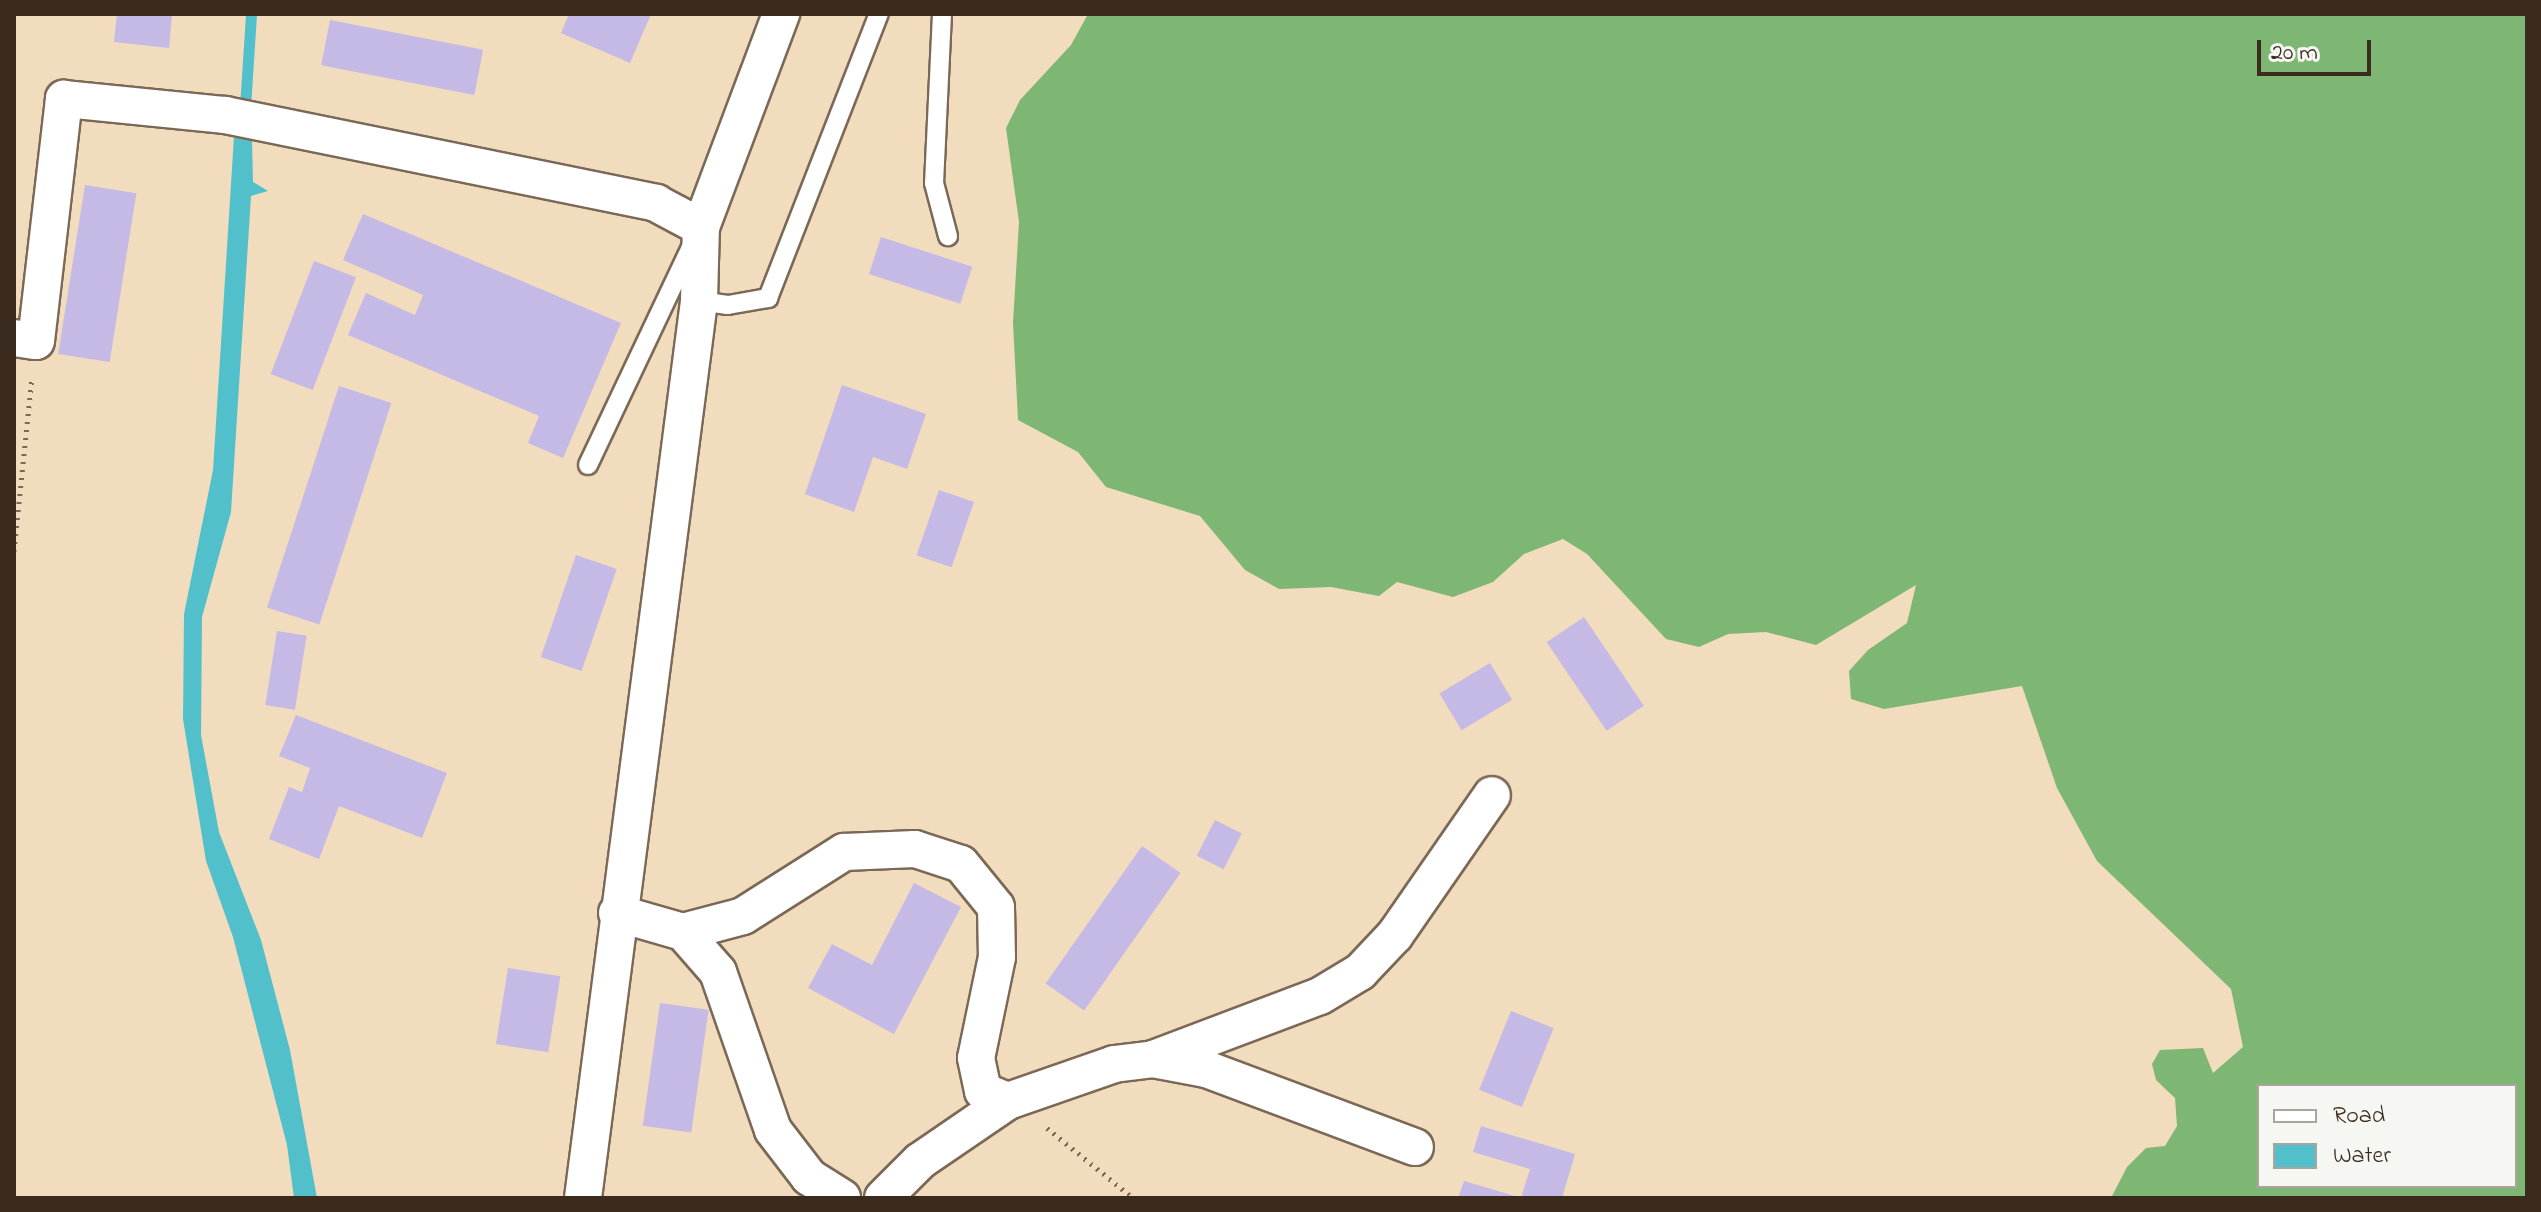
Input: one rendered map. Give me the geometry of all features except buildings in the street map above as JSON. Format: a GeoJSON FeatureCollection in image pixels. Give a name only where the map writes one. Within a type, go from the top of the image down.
{"type":"FeatureCollection","features":[{"type":"Feature","properties":{"kind":"street"},"geometry":{"type":"LineString","coordinates":[[583,1198],[617,913],[699,301],[701,227],[781,14]]}},
{"type":"Feature","properties":{"kind":"street"},"geometry":{"type":"LineString","coordinates":[[25,340],[64,99],[239,118],[656,203],[701,227]]}},
{"type":"Feature","properties":{"kind":"street"},"geometry":{"type":"LineString","coordinates":[[883,1198],[920,1161],[1008,1101],[1114,1064],[1153,1059],[1320,996],[1360,972],[1395,935],[1492,795]]}},
{"type":"Feature","properties":{"kind":"street"},"geometry":{"type":"LineString","coordinates":[[617,913],[683,932],[743,916],[844,852],[915,849],[961,864],[996,907],[997,957],[976,1058],[983,1091],[1008,1101]]}},
{"type":"Feature","properties":{"kind":"street"},"geometry":{"type":"LineString","coordinates":[[683,932],[718,972],[773,1130],[809,1177],[842,1198]]}},
{"type":"Feature","properties":{"kind":"street"},"geometry":{"type":"LineString","coordinates":[[1153,1059],[1206,1069],[1415,1147]]}},
{"type":"Feature","properties":{"kind":"lane"},"geometry":{"type":"LineString","coordinates":[[699,301],[728,305],[768,298],[879,14]]}},
{"type":"Feature","properties":{"kind":"lane"},"geometry":{"type":"LineString","coordinates":[[942,14],[934,183],[948,236]]}},
{"type":"Feature","properties":{"kind":"lane"},"geometry":{"type":"LineString","coordinates":[[588,465],[701,227]]}},
{"type":"Feature","properties":{"kind":"path"},"geometry":{"type":"LineString","coordinates":[[14,551],[25,340]]}},
{"type":"Feature","properties":{"kind":"path"},"geometry":{"type":"LineString","coordinates":[[1008,1101],[1133,1198]]}},
{"type":"Feature","properties":{"kind":"green space"},"geometry":{"type":"Polygon","coordinates":[[[1088,14],[2527,14],[2527,1198],[2111,1198],[2127,1167],[2146,1148],[2165,1146],[2177,1126],[2175,1098],[2156,1080],[2152,1064],[2160,1050],[2203,1048],[2213,1073],[2243,1047],[2231,989],[2097,861],[2057,788],[2022,686],[1884,709],[1851,699],[1849,671],[1868,650],[1907,623],[1916,585],[1816,645],[1766,632],[1728,634],[1699,647],[1666,639],[1587,554],[1563,539],[1524,554],[1493,582],[1453,597],[1397,582],[1379,596],[1331,587],[1279,589],[1245,570],[1200,516],[1106,487],[1078,452],[1018,420],[1013,323],[1019,222],[1006,128],[1020,100],[1071,45],[1088,14]]]}},
{"type":"Feature","properties":{"kind":"water"},"geometry":{"type":"Polygon","coordinates":[[[234,136],[252,140],[253,182],[268,191],[251,196],[231,512],[202,617],[201,735],[219,832],[261,940],[290,1050],[317,1198],[294,1198],[287,1145],[233,937],[206,861],[183,719],[184,614],[213,470],[234,136]]]}},
{"type":"Feature","properties":{"kind":"waterway"},"geometry":{"type":"LineString","coordinates":[[243,138],[251,14]]}}]}
